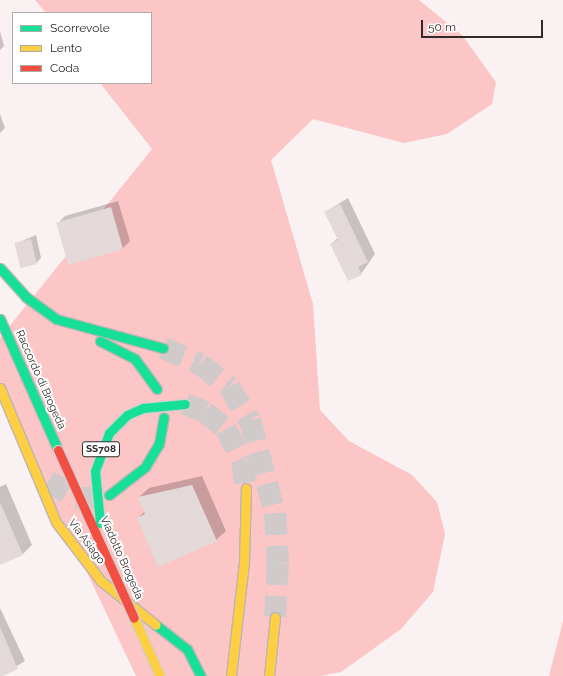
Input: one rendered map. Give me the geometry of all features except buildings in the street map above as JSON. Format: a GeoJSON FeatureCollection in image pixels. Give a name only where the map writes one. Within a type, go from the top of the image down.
{"type":"FeatureCollection","features":[{"type":"Feature","properties":{"kind":"street"},"geometry":{"type":"LineString","coordinates":[[0,268],[26,297],[56,319],[135,359],[157,389]]}},
{"type":"Feature","properties":{"kind":"street","name":"Raccordo di Brogeda"},"geometry":{"type":"LineString","coordinates":[[0,319],[58,450]]}},
{"type":"Feature","properties":{"kind":"street"},"geometry":{"type":"LineString","coordinates":[[56,319],[163,348]]}},
{"type":"Feature","properties":{"kind":"street","name":"Via Asiago"},"geometry":{"type":"LineString","coordinates":[[0,388],[56,522],[101,581],[187,649],[201,676]]}},
{"type":"Feature","properties":{"kind":"street","name":"SS708"},"geometry":{"type":"LineString","coordinates":[[105,552],[94,488],[102,446],[114,426],[135,411],[157,404],[185,404]]}},
{"type":"Feature","properties":{"kind":"street"},"geometry":{"type":"LineString","coordinates":[[109,495],[125,486],[145,467],[159,444],[164,417]]}},
{"type":"Feature","properties":{"kind":"street","name":"Viadotto Brogeda"},"geometry":{"type":"LineString","coordinates":[[58,450],[160,676]]}},
{"type":"Feature","properties":{"kind":"street"},"geometry":{"type":"LineString","coordinates":[[27,455],[48,481]]}},
{"type":"Feature","properties":{"kind":"street"},"geometry":{"type":"LineString","coordinates":[[231,676],[244,562],[246,488]]}},
{"type":"Feature","properties":{"kind":"street"},"geometry":{"type":"LineString","coordinates":[[269,676],[275,617]]}},
{"type":"Feature","properties":{"kind":"shaded area"},"geometry":{"type":"Polygon","coordinates":[[[35,0],[419,0],[462,35],[496,82],[492,104],[447,134],[404,143],[313,119],[271,160],[313,304],[320,410],[349,441],[412,475],[437,502],[445,534],[433,592],[401,629],[341,672],[320,676],[136,676],[0,389],[0,338],[152,149],[101,84],[152,84],[152,12],[45,12],[35,0]]]}},
{"type":"Feature","properties":{"kind":"shaded area"},"geometry":{"type":"Polygon","coordinates":[[[563,621],[563,676],[549,676],[563,621]]]}},
{"type":"Feature","properties":{"kind":"tunnel"},"geometry":{"type":"LineString","coordinates":[[163,348],[200,364],[229,387],[250,420],[275,513],[278,563],[275,617]]}},
{"type":"Feature","properties":{"kind":"tunnel"},"geometry":{"type":"LineString","coordinates":[[185,404],[205,412],[226,429],[242,461],[246,488]]}},
{"type":"Feature","properties":{"kind":"tunnel"},"geometry":{"type":"LineString","coordinates":[[48,481],[75,498],[95,498]]}},
{"type":"Feature","properties":{"kind":"traffic: fast"},"geometry":{"type":"LineString","coordinates":[[0,268],[26,297],[56,319],[163,348]]}},
{"type":"Feature","properties":{"kind":"traffic: fast"},"geometry":{"type":"LineString","coordinates":[[0,319],[58,450]]}},
{"type":"Feature","properties":{"kind":"traffic: fast"},"geometry":{"type":"LineString","coordinates":[[100,341],[135,359],[157,389]]}},
{"type":"Feature","properties":{"kind":"traffic: fast"},"geometry":{"type":"LineString","coordinates":[[100,523],[95,471],[109,433],[127,415],[143,408],[185,404]]}},
{"type":"Feature","properties":{"kind":"traffic: fast"},"geometry":{"type":"LineString","coordinates":[[109,495],[145,467],[159,444],[164,417]]}},
{"type":"Feature","properties":{"kind":"traffic: fast"},"geometry":{"type":"LineString","coordinates":[[156,625],[187,649],[201,676]]}},
{"type":"Feature","properties":{"kind":"traffic: slow"},"geometry":{"type":"LineString","coordinates":[[0,388],[56,522],[101,581],[156,625]]}},
{"type":"Feature","properties":{"kind":"traffic: slow"},"geometry":{"type":"LineString","coordinates":[[231,676],[244,562],[246,488]]}},
{"type":"Feature","properties":{"kind":"traffic: slow"},"geometry":{"type":"LineString","coordinates":[[269,676],[275,617]]}},
{"type":"Feature","properties":{"kind":"traffic: slow"},"geometry":{"type":"LineString","coordinates":[[134,618],[160,676]]}},
{"type":"Feature","properties":{"kind":"traffic: jam"},"geometry":{"type":"LineString","coordinates":[[58,450],[134,618]]}}]}
